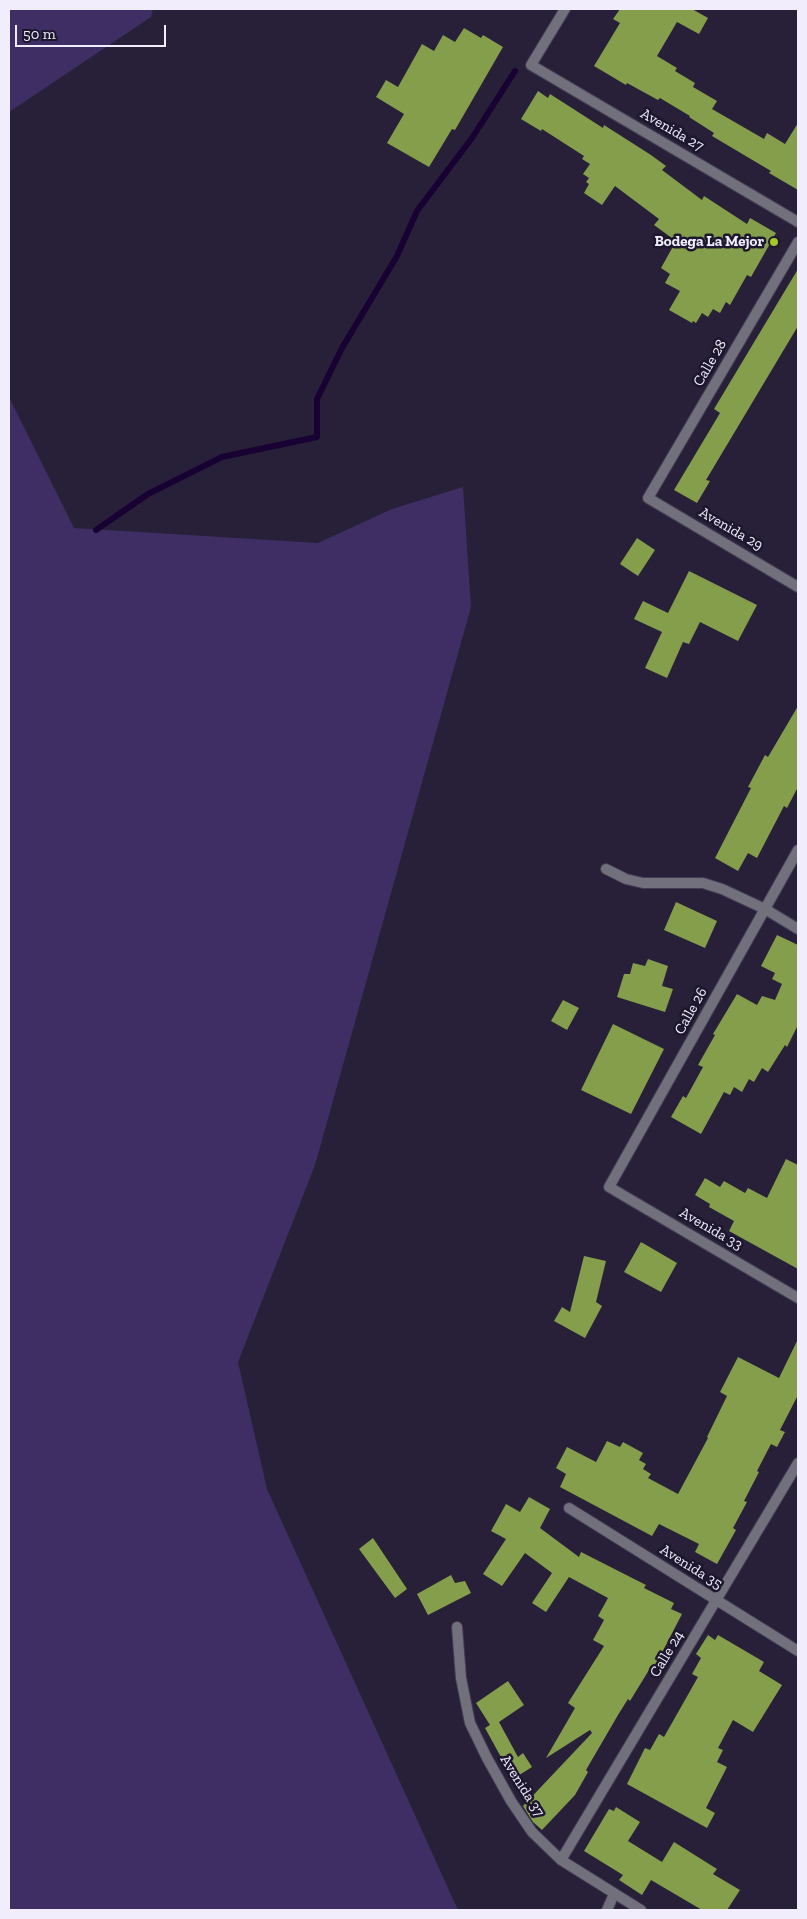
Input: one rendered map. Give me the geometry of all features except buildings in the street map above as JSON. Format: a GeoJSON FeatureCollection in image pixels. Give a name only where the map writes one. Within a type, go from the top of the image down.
{"type":"FeatureCollection","features":[{"type":"Feature","properties":{"kind":"street","name":"Avenida 27"},"geometry":{"type":"LineString","coordinates":[[565,9],[531,65],[798,222]]}},
{"type":"Feature","properties":{"kind":"street","name":"Calle 28"},"geometry":{"type":"LineString","coordinates":[[648,498],[798,242]]}},
{"type":"Feature","properties":{"kind":"street","name":"Avenida 29"},"geometry":{"type":"LineString","coordinates":[[648,498],[798,587]]}},
{"type":"Feature","properties":{"kind":"street","name":"Calle 26"},"geometry":{"type":"LineString","coordinates":[[609,1187],[798,850]]}},
{"type":"Feature","properties":{"kind":"street"},"geometry":{"type":"LineString","coordinates":[[606,869],[626,879],[643,883],[703,883],[722,889],[765,909],[798,929]]}},
{"type":"Feature","properties":{"kind":"street","name":"Avenida 33"},"geometry":{"type":"LineString","coordinates":[[609,1187],[798,1298]]}},
{"type":"Feature","properties":{"kind":"street","name":"Calle 24"},"geometry":{"type":"LineString","coordinates":[[561,1860],[798,1463]]}},
{"type":"Feature","properties":{"kind":"street","name":"Avenida 35"},"geometry":{"type":"LineString","coordinates":[[569,1508],[798,1651]]}},
{"type":"Feature","properties":{"kind":"street","name":"Avenida 37"},"geometry":{"type":"LineString","coordinates":[[457,1627],[461,1678],[470,1723],[511,1801],[532,1832],[561,1860],[641,1910]]}},
{"type":"Feature","properties":{"kind":"street"},"geometry":{"type":"LineString","coordinates":[[607,1910],[614,1894]]}},
{"type":"Feature","properties":{"kind":"shaded area"},"geometry":{"type":"Polygon","coordinates":[[[9,9],[153,9],[151,17],[9,112],[9,9]]]}},
{"type":"Feature","properties":{"kind":"shaded area"},"geometry":{"type":"Polygon","coordinates":[[[9,397],[74,528],[318,543],[392,509],[463,487],[471,607],[315,1165],[238,1362],[267,1489],[458,1910],[9,1910],[9,397]]]}},
{"type":"Feature","properties":{"kind":"waterway"},"geometry":{"type":"LineString","coordinates":[[96,530],[148,494],[222,457],[317,437],[317,399],[342,348],[397,256],[417,211],[472,138],[515,71]]}},
{"type":"Feature","properties":{"kind":"place","name":"Bodega La Mejor"},"geometry":{"type":"Point","coordinates":[774,242]}}]}
